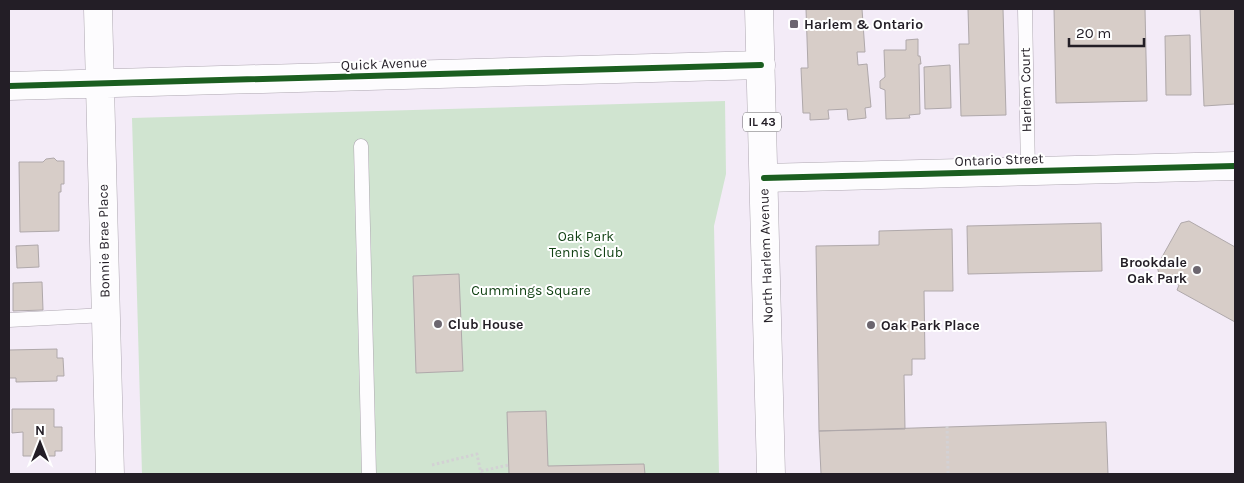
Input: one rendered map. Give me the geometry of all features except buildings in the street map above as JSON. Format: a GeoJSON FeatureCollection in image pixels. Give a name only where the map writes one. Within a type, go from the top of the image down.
{"type":"FeatureCollection","features":[{"type":"Feature","properties":{"kind":"street","name":"Bonnie Brae Place"},"geometry":{"type":"LineString","coordinates":[[98,9],[110,474]]}},
{"type":"Feature","properties":{"kind":"street","name":"North Harlem Avenue"},"geometry":{"type":"LineString","coordinates":[[759,9],[772,474]]}},
{"type":"Feature","properties":{"kind":"street","name":"Quick Avenue"},"geometry":{"type":"LineString","coordinates":[[9,86],[761,65]]}},
{"type":"Feature","properties":{"kind":"street","name":"Ontario Street"},"geometry":{"type":"LineString","coordinates":[[764,178],[1235,166]]}},
{"type":"Feature","properties":{"kind":"lane","name":"Harlem Court"},"geometry":{"type":"LineString","coordinates":[[1025,9],[1028,172]]}},
{"type":"Feature","properties":{"kind":"lane"},"geometry":{"type":"LineString","coordinates":[[361,146],[369,474]]}},
{"type":"Feature","properties":{"kind":"lane"},"geometry":{"type":"LineString","coordinates":[[9,320],[106,315]]}},
{"type":"Feature","properties":{"kind":"path"},"geometry":{"type":"LineString","coordinates":[[947,426],[948,474]]}},
{"type":"Feature","properties":{"kind":"path"},"geometry":{"type":"LineString","coordinates":[[432,465],[477,454],[481,473],[509,465]]}},
{"type":"Feature","properties":{"kind":"green space","name":"Cummings Square"},"geometry":{"type":"Polygon","coordinates":[[[725,101],[726,174],[714,226],[719,474],[142,474],[132,118],[725,101]]]}},
{"type":"Feature","properties":{"kind":"cycle path"},"geometry":{"type":"LineString","coordinates":[[9,86],[761,65]]}},
{"type":"Feature","properties":{"kind":"cycle path"},"geometry":{"type":"LineString","coordinates":[[764,178],[1235,166]]}},
{"type":"Feature","properties":{"kind":"place","name":"Harlem & Ontario"},"geometry":{"type":"Point","coordinates":[794,24]}},
{"type":"Feature","properties":{"kind":"place","name":"Brookdale Oak Park"},"geometry":{"type":"Point","coordinates":[1197,270]}},
{"type":"Feature","properties":{"kind":"place","name":"Club House"},"geometry":{"type":"Point","coordinates":[438,324]}},
{"type":"Feature","properties":{"kind":"place","name":"Oak Park Place"},"geometry":{"type":"Point","coordinates":[871,325]}},
{"type":"Feature","properties":{"kind":"park label","name":"Oak Park Tennis Club"},"geometry":{"type":"Point","coordinates":[586,244]}}]}
